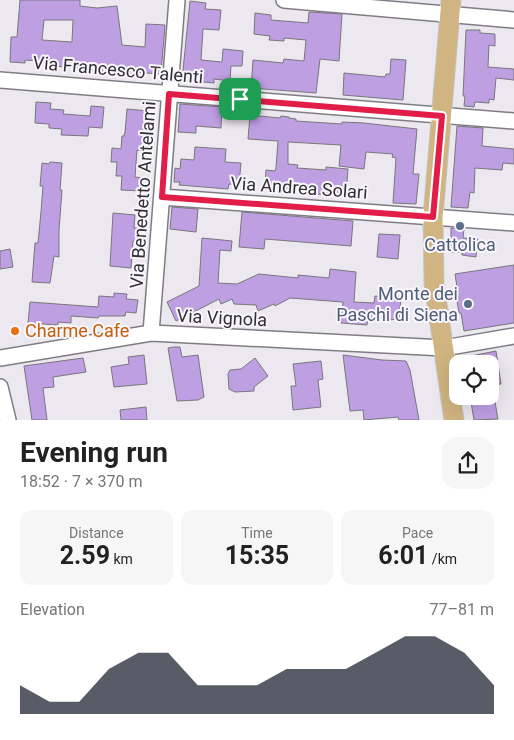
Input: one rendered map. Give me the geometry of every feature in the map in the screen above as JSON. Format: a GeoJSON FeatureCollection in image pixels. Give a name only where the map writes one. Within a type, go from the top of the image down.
{"type":"FeatureCollection","features":[{"type":"Feature","properties":{"kind":"main road"},"geometry":{"type":"LineString","coordinates":[[450,8],[433,217],[434,284],[454,420]]}},
{"type":"Feature","properties":{"kind":"street","name":"Via Benedetto Antelami"},"geometry":{"type":"LineString","coordinates":[[150,333],[176,0]]}},
{"type":"Feature","properties":{"kind":"street"},"geometry":{"type":"LineString","coordinates":[[284,0],[450,8],[514,20]]}},
{"type":"Feature","properties":{"kind":"street","name":"Via Francesco Talenti"},"geometry":{"type":"LineString","coordinates":[[0,80],[514,121]]}},
{"type":"Feature","properties":{"kind":"street","name":"Via Andrea Solari"},"geometry":{"type":"LineString","coordinates":[[162,197],[514,223]]}},
{"type":"Feature","properties":{"kind":"street","name":"Via Vignola"},"geometry":{"type":"LineString","coordinates":[[0,358],[150,333],[444,348],[514,336]]}},
{"type":"Feature","properties":{"kind":"street"},"geometry":{"type":"LineString","coordinates":[[0,387],[8,420]]}},
{"type":"Feature","properties":{"kind":"building"},"geometry":{"type":"Polygon","coordinates":[[[20,0],[80,0],[80,6],[97,8],[117,6],[122,45],[145,47],[146,24],[165,25],[161,74],[104,70],[104,73],[93,72],[93,69],[53,66],[53,62],[25,60],[25,63],[10,62],[11,37],[17,37],[20,0]],[[44,20],[42,40],[72,42],[73,20],[44,20]]]}},
{"type":"Feature","properties":{"kind":"building"},"geometry":{"type":"Polygon","coordinates":[[[190,1],[206,3],[205,9],[221,10],[219,30],[203,29],[201,60],[222,62],[223,49],[243,51],[242,66],[231,66],[230,81],[214,79],[214,83],[182,80],[190,1]]]}},
{"type":"Feature","properties":{"kind":"building"},"geometry":{"type":"Polygon","coordinates":[[[309,12],[342,14],[339,61],[320,59],[316,93],[251,88],[253,60],[283,63],[284,59],[304,61],[306,40],[284,38],[284,41],[269,40],[270,36],[254,34],[255,13],[271,15],[271,20],[308,23],[309,12]]]}},
{"type":"Feature","properties":{"kind":"building"},"geometry":{"type":"Polygon","coordinates":[[[466,30],[480,30],[480,33],[495,34],[495,46],[489,45],[488,67],[514,69],[514,80],[496,78],[494,100],[489,99],[489,103],[475,102],[474,107],[464,106],[466,30]]]}},
{"type":"Feature","properties":{"kind":"building"},"geometry":{"type":"Polygon","coordinates":[[[391,59],[406,60],[403,100],[343,95],[344,73],[385,77],[386,74],[390,74],[391,59]]]}},
{"type":"Feature","properties":{"kind":"building"},"geometry":{"type":"Polygon","coordinates":[[[36,102],[51,103],[50,109],[64,110],[63,114],[90,116],[91,106],[104,107],[102,128],[89,127],[88,136],[61,135],[62,129],[49,128],[49,124],[35,123],[36,102]]]}},
{"type":"Feature","properties":{"kind":"building"},"geometry":{"type":"Polygon","coordinates":[[[180,104],[222,107],[221,128],[196,126],[196,133],[178,132],[180,104]]]}},
{"type":"Feature","properties":{"kind":"building"},"geometry":{"type":"Polygon","coordinates":[[[127,109],[148,111],[143,151],[137,150],[135,177],[143,178],[142,191],[121,190],[122,176],[116,176],[117,162],[111,162],[112,148],[121,149],[127,109]]]}},
{"type":"Feature","properties":{"kind":"building"},"geometry":{"type":"Polygon","coordinates":[[[250,115],[289,117],[296,119],[296,121],[342,124],[342,122],[364,123],[417,129],[413,174],[419,174],[416,204],[393,203],[396,158],[392,157],[393,154],[366,152],[364,169],[339,166],[341,145],[288,142],[288,164],[298,165],[297,168],[326,170],[326,167],[348,169],[346,196],[315,194],[316,191],[265,186],[266,170],[275,171],[276,168],[278,141],[248,139],[250,115]]]}},
{"type":"Feature","properties":{"kind":"building"},"geometry":{"type":"Polygon","coordinates":[[[457,126],[483,128],[482,146],[514,149],[514,164],[503,163],[502,170],[475,168],[474,193],[470,192],[468,208],[451,207],[457,126]]]}},
{"type":"Feature","properties":{"kind":"building"},"geometry":{"type":"Polygon","coordinates":[[[195,147],[226,149],[225,162],[241,163],[239,185],[229,184],[228,189],[179,185],[180,182],[174,182],[175,168],[180,169],[181,159],[194,160],[195,147]]]}},
{"type":"Feature","properties":{"kind":"building"},"geometry":{"type":"Polygon","coordinates":[[[50,162],[62,163],[59,257],[54,256],[50,283],[32,282],[35,243],[38,243],[41,212],[43,186],[40,186],[42,163],[49,164],[50,162]]]}},
{"type":"Feature","properties":{"kind":"building"},"geometry":{"type":"Polygon","coordinates":[[[172,207],[198,209],[196,232],[170,229],[172,207]]]}},
{"type":"Feature","properties":{"kind":"building"},"geometry":{"type":"Polygon","coordinates":[[[242,212],[353,221],[351,246],[265,239],[264,249],[239,247],[242,212]]]}},
{"type":"Feature","properties":{"kind":"building"},"geometry":{"type":"Polygon","coordinates":[[[113,213],[135,215],[134,228],[138,228],[137,241],[133,241],[131,268],[110,266],[113,213]]]}},
{"type":"Feature","properties":{"kind":"building"},"geometry":{"type":"Polygon","coordinates":[[[451,228],[464,229],[463,238],[478,239],[476,257],[462,255],[462,252],[451,252],[451,228]]]}},
{"type":"Feature","properties":{"kind":"building"},"geometry":{"type":"Polygon","coordinates":[[[379,234],[400,235],[398,259],[377,257],[379,234]]]}},
{"type":"Feature","properties":{"kind":"building"},"geometry":{"type":"Polygon","coordinates":[[[202,238],[232,241],[231,251],[220,250],[218,283],[237,284],[259,274],[298,278],[298,275],[329,278],[330,269],[356,272],[354,302],[374,303],[375,296],[401,298],[399,320],[368,317],[367,325],[341,323],[343,302],[290,298],[275,306],[274,304],[258,311],[256,305],[234,304],[232,299],[221,304],[219,299],[176,321],[167,302],[199,286],[202,238]]]}},
{"type":"Feature","properties":{"kind":"building"},"geometry":{"type":"Polygon","coordinates":[[[10,249],[13,267],[0,269],[0,251],[10,249]]]}},
{"type":"Feature","properties":{"kind":"building"},"geometry":{"type":"Polygon","coordinates":[[[514,265],[514,323],[464,331],[457,301],[459,300],[455,274],[514,265]]]}},
{"type":"Feature","properties":{"kind":"building"},"geometry":{"type":"Polygon","coordinates":[[[114,293],[127,294],[126,299],[138,300],[136,313],[126,312],[125,316],[99,316],[98,318],[71,316],[71,323],[58,322],[58,325],[28,323],[30,302],[98,307],[99,296],[114,297],[114,293]]]}},
{"type":"Feature","properties":{"kind":"building"},"geometry":{"type":"Polygon","coordinates":[[[180,347],[182,357],[198,355],[204,397],[198,400],[177,401],[168,348],[180,347]]]}},
{"type":"Feature","properties":{"kind":"building"},"geometry":{"type":"Polygon","coordinates":[[[496,351],[497,355],[476,355],[496,351]]]}},
{"type":"Feature","properties":{"kind":"building"},"geometry":{"type":"Polygon","coordinates":[[[144,355],[147,384],[114,387],[111,367],[129,364],[128,357],[144,355]]]}},
{"type":"Feature","properties":{"kind":"building"},"geometry":{"type":"Polygon","coordinates":[[[343,355],[406,361],[410,370],[419,420],[399,420],[398,417],[364,420],[363,410],[350,411],[343,355]]]}},
{"type":"Feature","properties":{"kind":"building"},"geometry":{"type":"Polygon","coordinates":[[[83,358],[86,372],[53,377],[54,387],[43,388],[47,420],[32,420],[24,366],[83,358]]]}},
{"type":"Feature","properties":{"kind":"building"},"geometry":{"type":"Polygon","coordinates":[[[255,358],[268,376],[254,387],[254,391],[235,392],[229,389],[228,374],[230,370],[241,369],[255,358]]]}},
{"type":"Feature","properties":{"kind":"building"},"geometry":{"type":"Polygon","coordinates":[[[321,361],[323,379],[318,380],[321,407],[293,410],[291,386],[296,386],[293,364],[321,361]]]}},
{"type":"Feature","properties":{"kind":"building"},"geometry":{"type":"Polygon","coordinates":[[[472,405],[496,405],[498,419],[474,420],[472,405]]]}},
{"type":"Feature","properties":{"kind":"building"},"geometry":{"type":"Polygon","coordinates":[[[146,407],[147,420],[121,420],[120,410],[146,407]]]}},
{"type":"Feature","properties":{"kind":"place","name":"Cattolica"},"geometry":{"type":"Point","coordinates":[460,226]}},
{"type":"Feature","properties":{"kind":"place","name":"Monte dei Paschi di Siena"},"geometry":{"type":"Point","coordinates":[468,304]}},
{"type":"Feature","properties":{"kind":"place","name":"Charme Cafe"},"geometry":{"type":"Point","coordinates":[15,331]}},
{"type":"Feature","properties":{"kind":"route"},"geometry":{"type":"LineString","coordinates":[[169,94],[240,99],[442,116],[433,217],[162,197],[169,94]]}}]}
